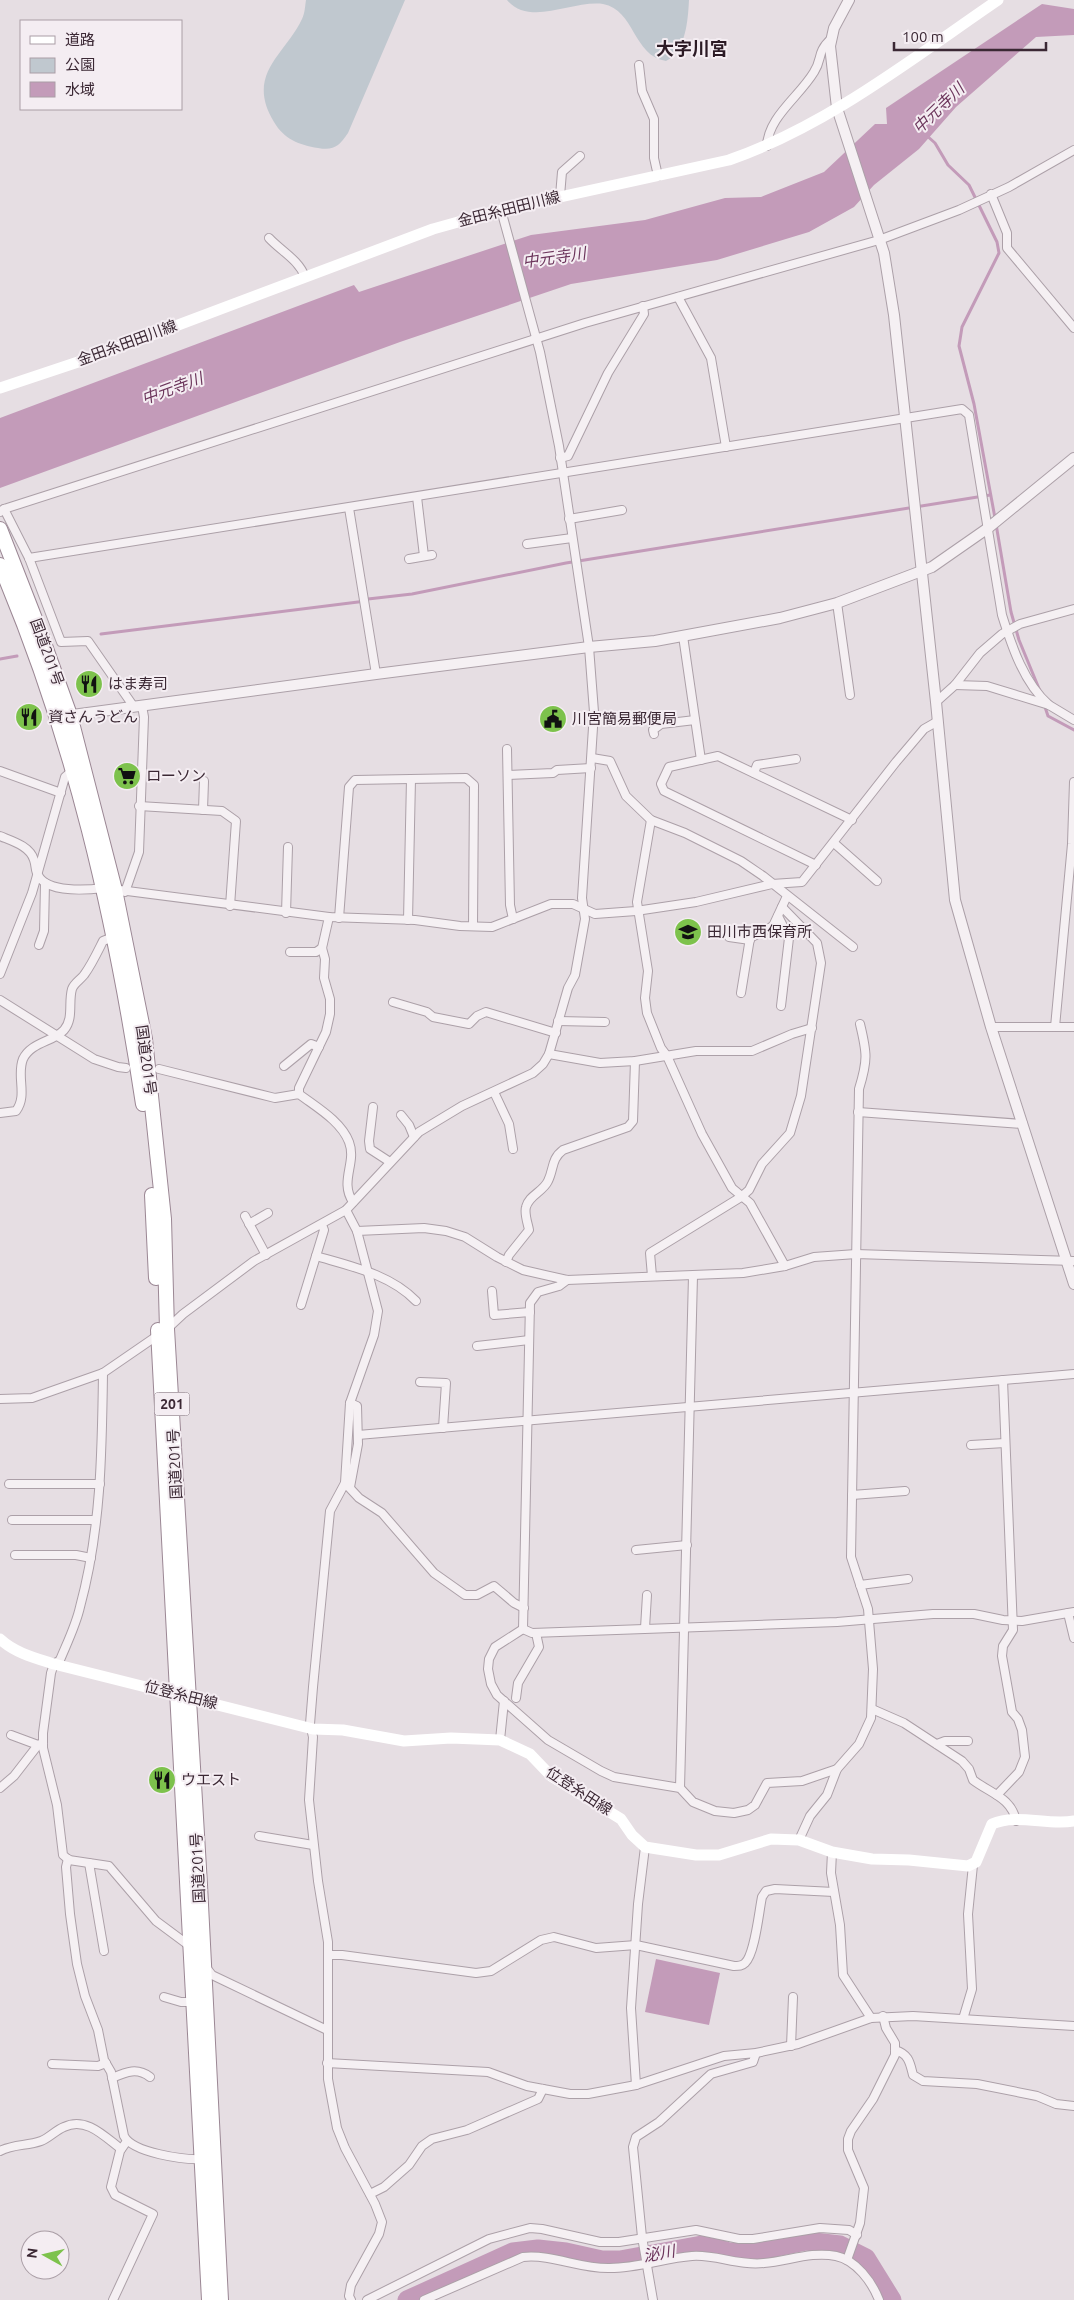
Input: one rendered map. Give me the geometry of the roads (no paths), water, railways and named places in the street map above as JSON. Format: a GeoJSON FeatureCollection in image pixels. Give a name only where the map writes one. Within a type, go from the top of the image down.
{"type":"FeatureCollection","features":[{"type":"Feature","properties":{"kind":"highway","name":"国道201号"},"geometry":{"type":"LineString","coordinates":[[0,529],[39,629],[115,890],[145,1039],[164,1219],[163,1332]]}},
{"type":"Feature","properties":{"kind":"highway","name":"国道201号"},"geometry":{"type":"LineString","coordinates":[[0,565],[64,716],[74,769],[115,890],[112,937],[133,1039],[146,1122],[163,1332],[183,1695],[203,1964],[221,2300]]}},
{"type":"Feature","properties":{"kind":"highway","name":"国道201号"},"geometry":{"type":"LineString","coordinates":[[183,1695],[190,1947],[209,2300]]}},
{"type":"Feature","properties":{"kind":"main road","name":"金田糸田田川線"},"geometry":{"type":"LineString","coordinates":[[0,388],[96,356],[433,229],[560,196],[729,160],[767,146],[838,112],[998,0]]}},
{"type":"Feature","properties":{"kind":"main road","name":"位登糸田線"},"geometry":{"type":"LineString","coordinates":[[0,1640],[8,1647],[54,1664],[312,1729],[343,1730],[404,1741],[451,1738],[500,1740],[530,1754],[551,1776],[621,1819],[632,1835],[645,1847]]}},
{"type":"Feature","properties":{"kind":"main road"},"geometry":{"type":"LineString","coordinates":[[645,1847],[696,1855],[719,1855],[771,1839],[799,1840],[832,1852],[872,1859],[910,1860],[968,1866],[976,1862],[992,1824],[1002,1820],[1062,1824],[1074,1821]]}},
{"type":"Feature","properties":{"kind":"street"},"geometry":{"type":"LineString","coordinates":[[849,0],[834,28],[831,39],[831,61],[838,112],[884,253],[894,315],[938,721],[955,900],[991,1027],[1070,1261],[1074,1284]]}},
{"type":"Feature","properties":{"kind":"street"},"geometry":{"type":"LineString","coordinates":[[767,146],[768,134],[776,120],[815,71],[821,48],[831,39]]}},
{"type":"Feature","properties":{"kind":"street"},"geometry":{"type":"LineString","coordinates":[[639,65],[642,91],[654,119],[654,158],[658,176]]}},
{"type":"Feature","properties":{"kind":"street"},"geometry":{"type":"LineString","coordinates":[[115,890],[139,852],[139,806],[144,717],[138,706],[88,641],[61,642],[28,558],[2,510],[211,441],[585,323],[878,237],[959,210],[1009,187],[1074,150]]}},
{"type":"Feature","properties":{"kind":"street"},"geometry":{"type":"LineString","coordinates":[[560,196],[562,172],[580,156]]}},
{"type":"Feature","properties":{"kind":"street"},"geometry":{"type":"LineString","coordinates":[[991,194],[1007,233],[1007,248],[1074,328]]}},
{"type":"Feature","properties":{"kind":"street"},"geometry":{"type":"LineString","coordinates":[[0,1399],[32,1398],[103,1373],[163,1332],[183,1314],[266,1255],[346,1210],[414,1137],[462,1106],[533,1073],[543,1064],[549,1054],[568,988],[575,975],[585,919],[582,898],[594,712],[589,647],[560,458],[536,340],[501,210]]}},
{"type":"Feature","properties":{"kind":"street"},"geometry":{"type":"LineString","coordinates":[[269,238],[301,266],[305,277]]}},
{"type":"Feature","properties":{"kind":"street"},"geometry":{"type":"LineString","coordinates":[[678,297],[711,358],[726,448]]}},
{"type":"Feature","properties":{"kind":"street"},"geometry":{"type":"LineString","coordinates":[[560,458],[568,456],[608,372],[644,314],[644,306]]}},
{"type":"Feature","properties":{"kind":"street"},"geometry":{"type":"LineString","coordinates":[[28,558],[962,409],[969,415],[991,556],[1007,631],[1035,693],[1049,705],[1074,720]]}},
{"type":"Feature","properties":{"kind":"street"},"geometry":{"type":"LineString","coordinates":[[64,716],[376,674],[683,636],[780,618],[837,603],[932,567],[988,528],[1074,458]]}},
{"type":"Feature","properties":{"kind":"street"},"geometry":{"type":"LineString","coordinates":[[409,559],[428,556],[417,497]]}},
{"type":"Feature","properties":{"kind":"street"},"geometry":{"type":"LineString","coordinates":[[349,508],[376,674]]}},
{"type":"Feature","properties":{"kind":"street"},"geometry":{"type":"LineString","coordinates":[[569,519],[622,510]]}},
{"type":"Feature","properties":{"kind":"street"},"geometry":{"type":"LineString","coordinates":[[527,544],[572,538]]}},
{"type":"Feature","properties":{"kind":"street"},"geometry":{"type":"LineString","coordinates":[[837,603],[850,695]]}},
{"type":"Feature","properties":{"kind":"street"},"geometry":{"type":"LineString","coordinates":[[936,702],[955,685],[980,653],[1007,631],[1020,624],[1074,610]]}},
{"type":"Feature","properties":{"kind":"street"},"geometry":{"type":"LineString","coordinates":[[683,636],[701,760]]}},
{"type":"Feature","properties":{"kind":"street"},"geometry":{"type":"LineString","coordinates":[[955,685],[987,686],[1049,705]]}},
{"type":"Feature","properties":{"kind":"street"},"geometry":{"type":"LineString","coordinates":[[654,734],[653,730],[661,724],[695,720]]}},
{"type":"Feature","properties":{"kind":"street"},"geometry":{"type":"LineString","coordinates":[[0,836],[26,848],[34,858],[37,875],[45,883],[58,888],[115,890],[329,918],[408,920],[473,926],[492,926],[551,904],[573,904],[595,914],[639,910],[696,902],[772,884],[802,882],[924,729],[938,721]]}},
{"type":"Feature","properties":{"kind":"street"},"geometry":{"type":"LineString","coordinates":[[508,749],[510,905],[513,918]]}},
{"type":"Feature","properties":{"kind":"street"},"geometry":{"type":"LineString","coordinates":[[816,865],[664,791],[662,784],[669,767],[718,756],[852,820]]}},
{"type":"Feature","properties":{"kind":"street"},"geometry":{"type":"LineString","coordinates":[[592,758],[610,761],[626,796],[651,820],[685,833],[741,861],[853,947]]}},
{"type":"Feature","properties":{"kind":"street"},"geometry":{"type":"LineString","coordinates":[[754,773],[757,765],[796,759]]}},
{"type":"Feature","properties":{"kind":"street"},"geometry":{"type":"LineString","coordinates":[[508,775],[553,773],[557,770],[591,768]]}},
{"type":"Feature","properties":{"kind":"street"},"geometry":{"type":"LineString","coordinates":[[0,974],[19,929],[37,875],[65,777],[74,769]]}},
{"type":"Feature","properties":{"kind":"street"},"geometry":{"type":"LineString","coordinates":[[0,770],[61,793]]}},
{"type":"Feature","properties":{"kind":"street"},"geometry":{"type":"LineString","coordinates":[[339,918],[349,787],[356,780],[466,778],[474,785],[473,926]]}},
{"type":"Feature","properties":{"kind":"street"},"geometry":{"type":"LineString","coordinates":[[408,920],[411,779]]}},
{"type":"Feature","properties":{"kind":"street"},"geometry":{"type":"LineString","coordinates":[[203,810],[204,781]]}},
{"type":"Feature","properties":{"kind":"street"},"geometry":{"type":"LineString","coordinates":[[1055,1027],[1072,844],[1074,782]]}},
{"type":"Feature","properties":{"kind":"street"},"geometry":{"type":"LineString","coordinates":[[139,806],[222,811],[236,821],[230,906]]}},
{"type":"Feature","properties":{"kind":"street"},"geometry":{"type":"LineString","coordinates":[[651,820],[637,902],[648,970],[645,998],[647,1013],[661,1048],[667,1056],[702,1134],[732,1188],[750,1203],[786,1266]]}},
{"type":"Feature","properties":{"kind":"street"},"geometry":{"type":"LineString","coordinates":[[834,843],[877,881]]}},
{"type":"Feature","properties":{"kind":"street"},"geometry":{"type":"LineString","coordinates":[[286,913],[288,847]]}},
{"type":"Feature","properties":{"kind":"street"},"geometry":{"type":"LineString","coordinates":[[39,945],[44,931],[45,883]]}},
{"type":"Feature","properties":{"kind":"street"},"geometry":{"type":"LineString","coordinates":[[729,937],[750,940],[773,926],[787,896]]}},
{"type":"Feature","properties":{"kind":"street"},"geometry":{"type":"LineString","coordinates":[[652,1276],[650,1253],[741,1197],[749,1190],[762,1164],[790,1134],[801,1096],[821,963],[816,943],[782,907]]}},
{"type":"Feature","properties":{"kind":"street"},"geometry":{"type":"LineString","coordinates":[[778,916],[789,938],[781,1006]]}},
{"type":"Feature","properties":{"kind":"street"},"geometry":{"type":"LineString","coordinates":[[299,1094],[299,1088],[326,1032],[330,1014],[330,999],[324,978],[325,959],[322,948],[329,918]]}},
{"type":"Feature","properties":{"kind":"street"},"geometry":{"type":"LineString","coordinates":[[0,1113],[16,1111],[20,1106],[23,1094],[21,1071],[24,1058],[29,1050],[63,1031],[70,1017],[74,985],[84,976],[95,959],[102,941],[112,937]]}},
{"type":"Feature","properties":{"kind":"street"},"geometry":{"type":"LineString","coordinates":[[741,993],[750,940]]}},
{"type":"Feature","properties":{"kind":"street"},"geometry":{"type":"LineString","coordinates":[[290,952],[316,952],[322,948]]}},
{"type":"Feature","properties":{"kind":"street"},"geometry":{"type":"LineString","coordinates":[[0,1000],[94,1059],[126,1068]]}},
{"type":"Feature","properties":{"kind":"street"},"geometry":{"type":"LineString","coordinates":[[393,1002],[427,1012],[432,1017],[469,1024],[477,1016],[486,1012],[556,1032]]}},
{"type":"Feature","properties":{"kind":"street"},"geometry":{"type":"LineString","coordinates":[[558,1022],[606,1022]]}},
{"type":"Feature","properties":{"kind":"street"},"geometry":{"type":"LineString","coordinates":[[799,1840],[810,1816],[826,1795],[837,1769],[859,1744],[871,1718],[872,1709],[874,1669],[869,1619],[851,1557],[858,1112],[859,1089],[866,1066],[866,1052],[860,1024]]}},
{"type":"Feature","properties":{"kind":"street"},"geometry":{"type":"LineString","coordinates":[[991,1027],[1074,1027]]}},
{"type":"Feature","properties":{"kind":"street"},"geometry":{"type":"LineString","coordinates":[[549,1054],[600,1063],[696,1051],[752,1050],[760,1049],[792,1034],[812,1028]]}},
{"type":"Feature","properties":{"kind":"street"},"geometry":{"type":"LineString","coordinates":[[284,1066],[311,1044],[319,1048]]}},
{"type":"Feature","properties":{"kind":"street"},"geometry":{"type":"LineString","coordinates":[[506,1262],[509,1255],[529,1230],[525,1209],[530,1198],[543,1189],[549,1180],[555,1156],[563,1150],[628,1127],[633,1121],[635,1060]]}},
{"type":"Feature","properties":{"kind":"street"},"geometry":{"type":"LineString","coordinates":[[159,1069],[275,1098],[299,1094],[337,1124],[349,1142],[351,1152],[347,1194],[353,1202]]}},
{"type":"Feature","properties":{"kind":"street"},"geometry":{"type":"LineString","coordinates":[[494,1092],[509,1124],[513,1149]]}},
{"type":"Feature","properties":{"kind":"street"},"geometry":{"type":"LineString","coordinates":[[373,1107],[369,1141],[370,1150],[390,1162]]}},
{"type":"Feature","properties":{"kind":"street"},"geometry":{"type":"LineString","coordinates":[[858,1112],[1023,1124]]}},
{"type":"Feature","properties":{"kind":"street"},"geometry":{"type":"LineString","coordinates":[[402,1115],[414,1137]]}},
{"type":"Feature","properties":{"kind":"street"},"geometry":{"type":"LineString","coordinates":[[346,1210],[357,1231],[378,1311],[374,1335],[350,1404],[348,1485],[359,1498],[382,1513],[434,1573],[449,1584],[465,1595],[477,1595],[494,1586],[514,1603],[524,1608]]}},
{"type":"Feature","properties":{"kind":"street"},"geometry":{"type":"LineString","coordinates":[[266,1255],[247,1220],[268,1213]]}},
{"type":"Feature","properties":{"kind":"street"},"geometry":{"type":"LineString","coordinates":[[301,1305],[324,1230],[322,1225]]}},
{"type":"Feature","properties":{"kind":"street"},"geometry":{"type":"LineString","coordinates":[[357,1231],[424,1228],[446,1231],[465,1237],[506,1262],[534,1273],[567,1280],[743,1273],[786,1266],[814,1257],[856,1254],[1070,1261]]}},
{"type":"Feature","properties":{"kind":"street"},"geometry":{"type":"LineString","coordinates":[[316,1256],[368,1271],[404,1289],[416,1300]]}},
{"type":"Feature","properties":{"kind":"street"},"geometry":{"type":"LineString","coordinates":[[680,1788],[693,1276]]}},
{"type":"Feature","properties":{"kind":"street"},"geometry":{"type":"LineString","coordinates":[[524,1629],[530,1303],[538,1292],[559,1286],[567,1280]]}},
{"type":"Feature","properties":{"kind":"street"},"geometry":{"type":"LineString","coordinates":[[492,1291],[494,1315],[530,1312]]}},
{"type":"Feature","properties":{"kind":"street"},"geometry":{"type":"LineString","coordinates":[[477,1346],[529,1340]]}},
{"type":"Feature","properties":{"kind":"street"},"geometry":{"type":"LineString","coordinates":[[103,1373],[100,1484],[91,1558],[80,1608],[60,1660],[54,1664],[40,1744],[57,1805],[64,1855],[68,1859],[109,1866],[156,1921],[190,1947],[212,1975],[327,2030]]}},
{"type":"Feature","properties":{"kind":"street"},"geometry":{"type":"LineString","coordinates":[[358,1435],[1074,1374]]}},
{"type":"Feature","properties":{"kind":"street"},"geometry":{"type":"LineString","coordinates":[[997,1795],[1019,1772],[1025,1758],[1022,1730],[1018,1719],[1012,1712],[1002,1656],[1003,1646],[1013,1630],[1003,1380]]}},
{"type":"Feature","properties":{"kind":"street"},"geometry":{"type":"LineString","coordinates":[[420,1382],[446,1384],[443,1428]]}},
{"type":"Feature","properties":{"kind":"street"},"geometry":{"type":"LineString","coordinates":[[350,1404],[356,1406],[358,1444],[348,1485],[330,1511],[310,1724],[312,1729],[309,1800],[313,1845],[328,1942],[328,2079],[337,2128],[382,2222],[379,2234],[351,2285],[350,2300]]}},
{"type":"Feature","properties":{"kind":"street"},"geometry":{"type":"LineString","coordinates":[[971,1444],[1005,1443]]}},
{"type":"Feature","properties":{"kind":"street"},"geometry":{"type":"LineString","coordinates":[[9,1484],[100,1484]]}},
{"type":"Feature","properties":{"kind":"street"},"geometry":{"type":"LineString","coordinates":[[852,1495],[905,1491]]}},
{"type":"Feature","properties":{"kind":"street"},"geometry":{"type":"LineString","coordinates":[[12,1520],[96,1520]]}},
{"type":"Feature","properties":{"kind":"street"},"geometry":{"type":"LineString","coordinates":[[636,1550],[687,1545]]}},
{"type":"Feature","properties":{"kind":"street"},"geometry":{"type":"LineString","coordinates":[[16,1555],[76,1554],[91,1558]]}},
{"type":"Feature","properties":{"kind":"street"},"geometry":{"type":"LineString","coordinates":[[860,1585],[908,1580]]}},
{"type":"Feature","properties":{"kind":"street"},"geometry":{"type":"LineString","coordinates":[[645,1628],[647,1595]]}},
{"type":"Feature","properties":{"kind":"street"},"geometry":{"type":"LineString","coordinates":[[837,1769],[802,1782],[767,1783],[755,1805],[748,1810],[734,1813],[706,1808],[693,1802],[680,1788],[614,1777],[548,1740],[498,1695],[491,1684],[488,1669],[489,1659],[495,1647],[524,1629],[536,1632],[837,1622],[932,1614],[974,1614],[1012,1621],[1071,1612],[1074,1638]]}},
{"type":"Feature","properties":{"kind":"street"},"geometry":{"type":"LineString","coordinates":[[516,1698],[518,1683],[539,1647],[536,1632]]}},
{"type":"Feature","properties":{"kind":"street"},"geometry":{"type":"LineString","coordinates":[[500,1740],[504,1701]]}},
{"type":"Feature","properties":{"kind":"street"},"geometry":{"type":"LineString","coordinates":[[872,1709],[904,1722],[962,1761],[969,1769],[973,1780],[997,1795],[1014,1810],[1016,1821]]}},
{"type":"Feature","properties":{"kind":"street"},"geometry":{"type":"LineString","coordinates":[[11,1734],[40,1744]]}},
{"type":"Feature","properties":{"kind":"street"},"geometry":{"type":"LineString","coordinates":[[937,1744],[944,1741],[968,1742]]}},
{"type":"Feature","properties":{"kind":"street"},"geometry":{"type":"LineString","coordinates":[[0,1788],[14,1776],[40,1744]]}},
{"type":"Feature","properties":{"kind":"street"},"geometry":{"type":"LineString","coordinates":[[259,1836],[313,1845]]}},
{"type":"Feature","properties":{"kind":"street"},"geometry":{"type":"LineString","coordinates":[[636,2085],[631,2008],[638,1904],[645,1847]]}},
{"type":"Feature","properties":{"kind":"street"},"geometry":{"type":"LineString","coordinates":[[832,1852],[830,1874],[840,1925],[843,1975],[871,2018]]}},
{"type":"Feature","properties":{"kind":"street"},"geometry":{"type":"LineString","coordinates":[[68,1859],[66,1867],[70,1914],[77,1964],[112,2078],[127,2141],[131,2145],[152,2152],[191,2159],[202,2159]]}},
{"type":"Feature","properties":{"kind":"street"},"geometry":{"type":"LineString","coordinates":[[89,1863],[104,1951]]}},
{"type":"Feature","properties":{"kind":"street"},"geometry":{"type":"LineString","coordinates":[[963,2019],[972,1989],[968,1914],[973,1864]]}},
{"type":"Feature","properties":{"kind":"street"},"geometry":{"type":"LineString","coordinates":[[328,1954],[476,1973],[490,1971],[541,1940],[554,1936],[596,1948],[636,1945],[734,1966],[747,1962],[751,1952],[762,1897],[766,1891],[775,1889],[834,1892]]}},
{"type":"Feature","properties":{"kind":"street"},"geometry":{"type":"LineString","coordinates":[[164,1997],[180,2002],[193,2002]]}},
{"type":"Feature","properties":{"kind":"street"},"geometry":{"type":"LineString","coordinates":[[791,2046],[793,1997]]}},
{"type":"Feature","properties":{"kind":"street"},"geometry":{"type":"LineString","coordinates":[[847,2258],[860,2223],[864,2188],[848,2150],[848,2139],[851,2131],[873,2099],[895,2055],[895,2043],[886,2028],[883,2016]]}},
{"type":"Feature","properties":{"kind":"street"},"geometry":{"type":"LineString","coordinates":[[327,2063],[488,2072],[527,2086],[570,2094],[588,2094],[636,2085],[724,2056],[756,2053],[791,2046],[871,2018],[883,2016],[1074,2026]]}},
{"type":"Feature","properties":{"kind":"street"},"geometry":{"type":"LineString","coordinates":[[895,2050],[902,2052],[909,2058],[913,2075],[923,2080],[976,2084],[1037,2096],[1056,2104],[1074,2106]]}},
{"type":"Feature","properties":{"kind":"street"},"geometry":{"type":"LineString","coordinates":[[653,2300],[643,2240],[633,2147],[636,2137],[659,2122],[711,2074],[753,2062],[756,2053]]}},
{"type":"Feature","properties":{"kind":"street"},"geometry":{"type":"LineString","coordinates":[[52,2064],[98,2066],[106,2063]]}},
{"type":"Feature","properties":{"kind":"street"},"geometry":{"type":"LineString","coordinates":[[112,2078],[131,2070],[143,2072],[150,2077]]}},
{"type":"Feature","properties":{"kind":"street"},"geometry":{"type":"LineString","coordinates":[[370,2194],[384,2187],[409,2165],[422,2146],[432,2139],[467,2130],[538,2099],[543,2089]]}},
{"type":"Feature","properties":{"kind":"street"},"geometry":{"type":"LineString","coordinates":[[0,2151],[9,2146],[41,2141],[64,2126],[74,2124],[87,2125],[121,2149]]}},
{"type":"Feature","properties":{"kind":"street"},"geometry":{"type":"LineString","coordinates":[[112,2300],[153,2214],[115,2195],[111,2187],[121,2149],[127,2141]]}},
{"type":"Feature","properties":{"kind":"street"},"geometry":{"type":"LineString","coordinates":[[366,2300],[489,2239],[508,2232],[530,2228],[600,2242],[643,2240],[696,2230],[739,2239],[753,2239],[820,2228],[849,2230],[856,2237]]}},
{"type":"Feature","properties":{"kind":"street"},"geometry":{"type":"LineString","coordinates":[[424,2300],[523,2257],[546,2257],[595,2268],[611,2268],[695,2256],[750,2264],[820,2254],[847,2258],[876,2291],[879,2300]]}},
{"type":"Feature","properties":{"kind":"water","name":"中元寺川"},"geometry":{"type":"Polygon","coordinates":[[[1042,4],[1074,9],[1074,35],[1036,37],[956,107],[919,149],[874,185],[854,207],[809,232],[717,260],[571,284],[400,342],[0,488],[0,418],[354,285],[359,292],[531,235],[645,220],[725,198],[761,197],[824,172],[875,124],[887,124],[886,108],[1042,4]]]}},
{"type":"Feature","properties":{"kind":"water"},"geometry":{"type":"Polygon","coordinates":[[[656,1959],[720,1973],[709,2025],[645,2012],[656,1959]]]}},
{"type":"Feature","properties":{"kind":"waterway","name":"中元寺川"},"geometry":{"type":"LineString","coordinates":[[926,135],[935,143],[948,165],[969,185],[997,242],[999,253],[962,327],[959,346],[974,404],[995,518]]}},
{"type":"Feature","properties":{"kind":"waterway"},"geometry":{"type":"LineString","coordinates":[[101,634],[412,594],[566,563],[990,495]]}},
{"type":"Feature","properties":{"kind":"waterway"},"geometry":{"type":"LineString","coordinates":[[996,524],[1011,612],[1019,640],[1040,691]]}},
{"type":"Feature","properties":{"kind":"waterway"},"geometry":{"type":"LineString","coordinates":[[0,659],[17,656]]}},
{"type":"Feature","properties":{"kind":"waterway"},"geometry":{"type":"LineString","coordinates":[[1044,704],[1048,716],[1074,730]]}},
{"type":"Feature","properties":{"kind":"waterway","name":"泌川"},"geometry":{"type":"LineString","coordinates":[[407,2300],[513,2252],[538,2249],[566,2252],[602,2260],[620,2260],[707,2244],[728,2252],[752,2252],[806,2241],[840,2245],[866,2258],[892,2300]]}},
{"type":"Feature","properties":{"kind":"place","name":"はま寿司"},"geometry":{"type":"Point","coordinates":[89,684]}},
{"type":"Feature","properties":{"kind":"place","name":"資さんうどん"},"geometry":{"type":"Point","coordinates":[29,717]}},
{"type":"Feature","properties":{"kind":"place","name":"川宮簡易郵便局"},"geometry":{"type":"Point","coordinates":[553,719]}},
{"type":"Feature","properties":{"kind":"place","name":"ローソン"},"geometry":{"type":"Point","coordinates":[127,776]}},
{"type":"Feature","properties":{"kind":"place","name":"田川市西保育所"},"geometry":{"type":"Point","coordinates":[688,932]}},
{"type":"Feature","properties":{"kind":"place","name":"ウエスト"},"geometry":{"type":"Point","coordinates":[162,1780]}},
{"type":"Feature","properties":{"kind":"district","name":"大字川宮"},"geometry":{"type":"Point","coordinates":[692,49]}}]}
